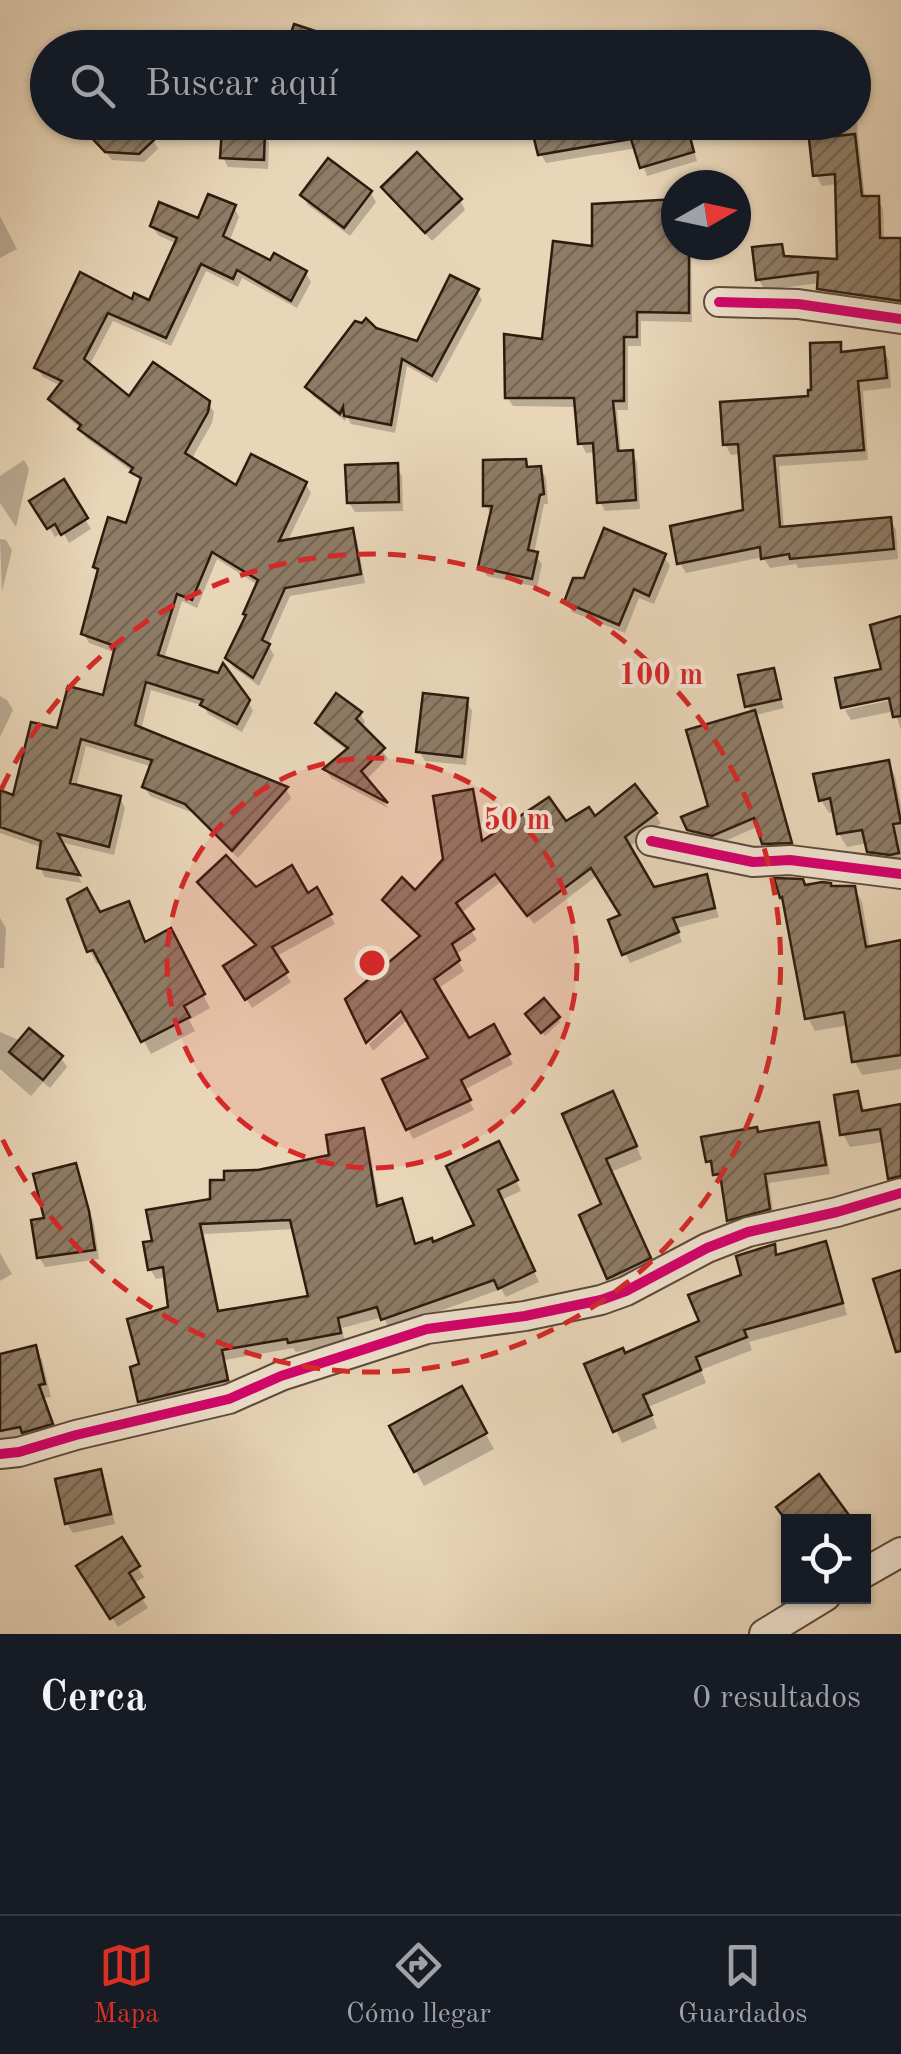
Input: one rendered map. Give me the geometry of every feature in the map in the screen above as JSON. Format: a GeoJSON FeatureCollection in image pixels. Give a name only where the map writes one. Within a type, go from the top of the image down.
{"type":"FeatureCollection","features":[{"type":"Feature","properties":{"kind":"street"},"geometry":{"type":"LineString","coordinates":[[719,302],[798,304],[901,319]]}},
{"type":"Feature","properties":{"kind":"street"},"geometry":{"type":"LineString","coordinates":[[651,841],[753,862],[790,860],[901,874]]}},
{"type":"Feature","properties":{"kind":"street"},"geometry":{"type":"LineString","coordinates":[[0,1454],[229,1399],[281,1376],[427,1330],[601,1300],[626,1292],[707,1248],[748,1232],[837,1212],[901,1192]]}},
{"type":"Feature","properties":{"kind":"street"},"geometry":{"type":"LineString","coordinates":[[871,1569],[901,1552]]}},
{"type":"Feature","properties":{"kind":"street"},"geometry":{"type":"LineString","coordinates":[[764,1634],[813,1604]]}},
{"type":"Feature","properties":{"kind":"building"},"geometry":{"type":"Polygon","coordinates":[[[94,140],[154,140],[139,154],[105,152],[94,140]]]}},
{"type":"Feature","properties":{"kind":"building"},"geometry":{"type":"Polygon","coordinates":[[[221,140],[265,140],[264,160],[220,158],[221,140]]]}},
{"type":"Feature","properties":{"kind":"building"},"geometry":{"type":"Polygon","coordinates":[[[534,140],[625,140],[538,155],[534,140]]]}},
{"type":"Feature","properties":{"kind":"building"},"geometry":{"type":"Polygon","coordinates":[[[631,140],[691,140],[694,152],[640,168],[631,140]]]}},
{"type":"Feature","properties":{"kind":"building"},"geometry":{"type":"Polygon","coordinates":[[[809,140],[856,140],[862,196],[879,196],[880,238],[901,238],[901,301],[817,289],[818,272],[756,280],[752,247],[782,244],[784,256],[837,259],[835,174],[813,176],[809,140]]]}},
{"type":"Feature","properties":{"kind":"building"},"geometry":{"type":"Polygon","coordinates":[[[417,152],[462,199],[425,233],[381,187],[417,152]]]}},
{"type":"Feature","properties":{"kind":"building"},"geometry":{"type":"Polygon","coordinates":[[[328,158],[372,191],[344,228],[300,195],[328,158]]]}},
{"type":"Feature","properties":{"kind":"building"},"geometry":{"type":"Polygon","coordinates":[[[208,194],[236,205],[223,236],[270,260],[274,253],[307,271],[291,301],[237,270],[233,279],[201,264],[166,338],[108,313],[84,359],[129,396],[153,362],[210,401],[185,453],[236,485],[251,454],[307,482],[279,541],[353,528],[361,574],[285,588],[262,640],[270,644],[253,678],[225,658],[258,580],[212,552],[192,600],[177,594],[158,655],[218,673],[223,663],[250,700],[237,724],[200,705],[203,700],[146,682],[135,725],[288,787],[232,851],[185,804],[142,787],[152,760],[81,739],[70,783],[121,796],[109,847],[58,834],[80,875],[37,868],[41,841],[0,827],[0,790],[13,795],[31,722],[57,728],[68,686],[103,695],[115,646],[81,634],[98,569],[93,567],[108,517],[126,523],[141,478],[78,429],[81,425],[48,399],[62,381],[34,368],[80,272],[132,299],[134,293],[149,300],[177,238],[150,226],[159,202],[198,218],[208,194]]]}},
{"type":"Feature","properties":{"kind":"building"},"geometry":{"type":"Polygon","coordinates":[[[661,200],[661,260],[689,260],[689,313],[637,312],[637,337],[624,337],[624,401],[613,401],[618,451],[633,450],[636,500],[597,503],[593,443],[578,444],[574,398],[505,398],[504,334],[542,339],[553,241],[592,246],[592,204],[661,200]]]}},
{"type":"Feature","properties":{"kind":"building"},"geometry":{"type":"Polygon","coordinates":[[[450,275],[479,289],[432,376],[402,359],[391,425],[344,416],[343,407],[340,414],[305,387],[355,321],[362,323],[366,318],[376,328],[417,341],[450,275]]]}},
{"type":"Feature","properties":{"kind":"building"},"geometry":{"type":"Polygon","coordinates":[[[841,342],[841,352],[884,347],[887,378],[858,381],[864,450],[774,456],[780,527],[891,517],[894,549],[761,559],[760,547],[677,564],[670,526],[743,510],[738,444],[723,445],[720,402],[808,396],[810,343],[841,342]]]}},
{"type":"Feature","properties":{"kind":"building"},"geometry":{"type":"Polygon","coordinates":[[[526,459],[527,467],[541,466],[544,494],[540,495],[528,550],[538,552],[532,579],[478,567],[492,506],[483,506],[483,460],[526,459]]]}},
{"type":"Feature","properties":{"kind":"building"},"geometry":{"type":"Polygon","coordinates":[[[398,463],[399,502],[347,503],[345,465],[398,463]]]}},
{"type":"Feature","properties":{"kind":"building"},"geometry":{"type":"Polygon","coordinates":[[[64,479],[88,518],[61,535],[55,524],[47,529],[29,501],[64,479]]]}},
{"type":"Feature","properties":{"kind":"building"},"geometry":{"type":"Polygon","coordinates":[[[604,528],[666,554],[649,596],[634,589],[619,625],[564,602],[573,578],[584,578],[604,528]]]}},
{"type":"Feature","properties":{"kind":"building"},"geometry":{"type":"Polygon","coordinates":[[[901,616],[901,716],[893,717],[889,698],[841,708],[835,678],[881,669],[870,625],[901,616]]]}},
{"type":"Feature","properties":{"kind":"building"},"geometry":{"type":"Polygon","coordinates":[[[774,668],[781,699],[745,707],[738,675],[774,668]]]}},
{"type":"Feature","properties":{"kind":"building"},"geometry":{"type":"Polygon","coordinates":[[[336,693],[362,712],[356,719],[385,748],[361,771],[388,803],[323,769],[348,748],[315,723],[336,693]]]}},
{"type":"Feature","properties":{"kind":"building"},"geometry":{"type":"Polygon","coordinates":[[[423,693],[468,698],[462,757],[416,752],[423,693]]]}},
{"type":"Feature","properties":{"kind":"building"},"geometry":{"type":"Polygon","coordinates":[[[755,710],[792,843],[762,844],[754,818],[712,836],[687,830],[681,817],[708,806],[686,730],[755,710]]]}},
{"type":"Feature","properties":{"kind":"building"},"geometry":{"type":"Polygon","coordinates":[[[889,760],[901,823],[893,824],[899,853],[890,855],[867,852],[862,830],[837,834],[830,798],[819,801],[813,774],[889,760]]]}},
{"type":"Feature","properties":{"kind":"building"},"geometry":{"type":"Polygon","coordinates":[[[635,784],[657,813],[625,837],[654,887],[707,874],[715,908],[673,918],[679,932],[622,955],[608,920],[620,915],[591,868],[527,916],[495,874],[456,903],[474,929],[452,944],[460,960],[434,979],[469,1038],[494,1024],[510,1054],[461,1080],[471,1100],[406,1130],[382,1079],[428,1058],[401,1011],[366,1043],[345,999],[420,936],[382,900],[402,877],[415,890],[443,859],[433,796],[473,789],[482,841],[549,797],[566,821],[589,807],[595,816],[635,784]]]}},
{"type":"Feature","properties":{"kind":"building"},"geometry":{"type":"Polygon","coordinates":[[[226,855],[256,887],[292,865],[308,893],[317,887],[332,914],[272,947],[288,972],[245,1000],[223,966],[256,945],[197,882],[226,855]]]}},
{"type":"Feature","properties":{"kind":"building"},"geometry":{"type":"Polygon","coordinates":[[[774,878],[803,879],[805,885],[822,882],[855,886],[866,947],[901,940],[901,1055],[852,1062],[844,1012],[805,1019],[782,897],[774,878]]]}},
{"type":"Feature","properties":{"kind":"building"},"geometry":{"type":"Polygon","coordinates":[[[87,888],[100,912],[129,901],[145,942],[171,928],[205,994],[184,1006],[190,1017],[141,1042],[93,950],[87,952],[67,899],[87,888]]]}},
{"type":"Feature","properties":{"kind":"building"},"geometry":{"type":"Polygon","coordinates":[[[544,998],[560,1017],[541,1033],[525,1014],[544,998]]]}},
{"type":"Feature","properties":{"kind":"building"},"geometry":{"type":"Polygon","coordinates":[[[29,1028],[63,1056],[43,1080],[9,1052],[29,1028]]]}},
{"type":"Feature","properties":{"kind":"building"},"geometry":{"type":"Polygon","coordinates":[[[613,1091],[637,1146],[606,1159],[651,1258],[607,1279],[579,1215],[601,1204],[562,1114],[613,1091]]]}},
{"type":"Feature","properties":{"kind":"building"},"geometry":{"type":"Polygon","coordinates":[[[858,1091],[862,1111],[901,1104],[901,1176],[888,1179],[880,1129],[840,1135],[834,1095],[858,1091]]]}},
{"type":"Feature","properties":{"kind":"building"},"geometry":{"type":"Polygon","coordinates":[[[819,1122],[826,1165],[765,1174],[770,1209],[727,1221],[720,1174],[713,1175],[711,1161],[706,1162],[701,1137],[819,1122]]]}},
{"type":"Feature","properties":{"kind":"building"},"geometry":{"type":"Polygon","coordinates":[[[364,1128],[377,1206],[402,1198],[415,1244],[432,1238],[433,1242],[474,1225],[446,1166],[499,1141],[518,1180],[498,1190],[535,1271],[498,1289],[494,1280],[381,1320],[377,1307],[338,1318],[341,1333],[222,1350],[228,1380],[138,1402],[130,1367],[139,1364],[127,1319],[168,1307],[163,1267],[148,1270],[143,1242],[152,1241],[146,1210],[210,1199],[210,1180],[224,1180],[224,1171],[258,1170],[329,1155],[326,1135],[364,1128]],[[290,1220],[200,1224],[218,1311],[308,1296],[290,1220]]]}},
{"type":"Feature","properties":{"kind":"building"},"geometry":{"type":"Polygon","coordinates":[[[76,1163],[95,1250],[37,1258],[31,1220],[44,1218],[33,1174],[76,1163]]]}},
{"type":"Feature","properties":{"kind":"building"},"geometry":{"type":"Polygon","coordinates":[[[826,1241],[843,1303],[744,1330],[747,1337],[696,1357],[701,1370],[643,1395],[652,1415],[613,1432],[584,1364],[623,1348],[625,1353],[699,1321],[688,1295],[741,1275],[736,1256],[775,1244],[776,1255],[826,1241]]]}},
{"type":"Feature","properties":{"kind":"building"},"geometry":{"type":"Polygon","coordinates":[[[901,1270],[901,1351],[896,1352],[873,1279],[901,1270]]]}},
{"type":"Feature","properties":{"kind":"building"},"geometry":{"type":"Polygon","coordinates":[[[36,1345],[45,1384],[39,1385],[53,1424],[22,1433],[20,1427],[0,1431],[0,1354],[36,1345]]]}},
{"type":"Feature","properties":{"kind":"building"},"geometry":{"type":"Polygon","coordinates":[[[462,1386],[487,1433],[414,1472],[389,1426],[462,1386]]]}},
{"type":"Feature","properties":{"kind":"building"},"geometry":{"type":"Polygon","coordinates":[[[101,1469],[111,1514],[65,1524],[55,1479],[101,1469]]]}},
{"type":"Feature","properties":{"kind":"building"},"geometry":{"type":"Polygon","coordinates":[[[819,1474],[848,1514],[781,1514],[776,1507],[819,1474]]]}},
{"type":"Feature","properties":{"kind":"building"},"geometry":{"type":"Polygon","coordinates":[[[122,1537],[140,1566],[129,1573],[144,1597],[110,1619],[76,1566],[122,1537]]]}},
{"type":"Feature","properties":{"kind":"cycle path"},"geometry":{"type":"LineString","coordinates":[[719,302],[798,304],[901,319]]}},
{"type":"Feature","properties":{"kind":"cycle path"},"geometry":{"type":"LineString","coordinates":[[651,841],[753,862],[790,860],[901,874]]}},
{"type":"Feature","properties":{"kind":"cycle path"},"geometry":{"type":"LineString","coordinates":[[0,1454],[229,1399],[281,1376],[427,1329],[525,1316],[601,1300],[748,1232],[901,1193]]}}]}
